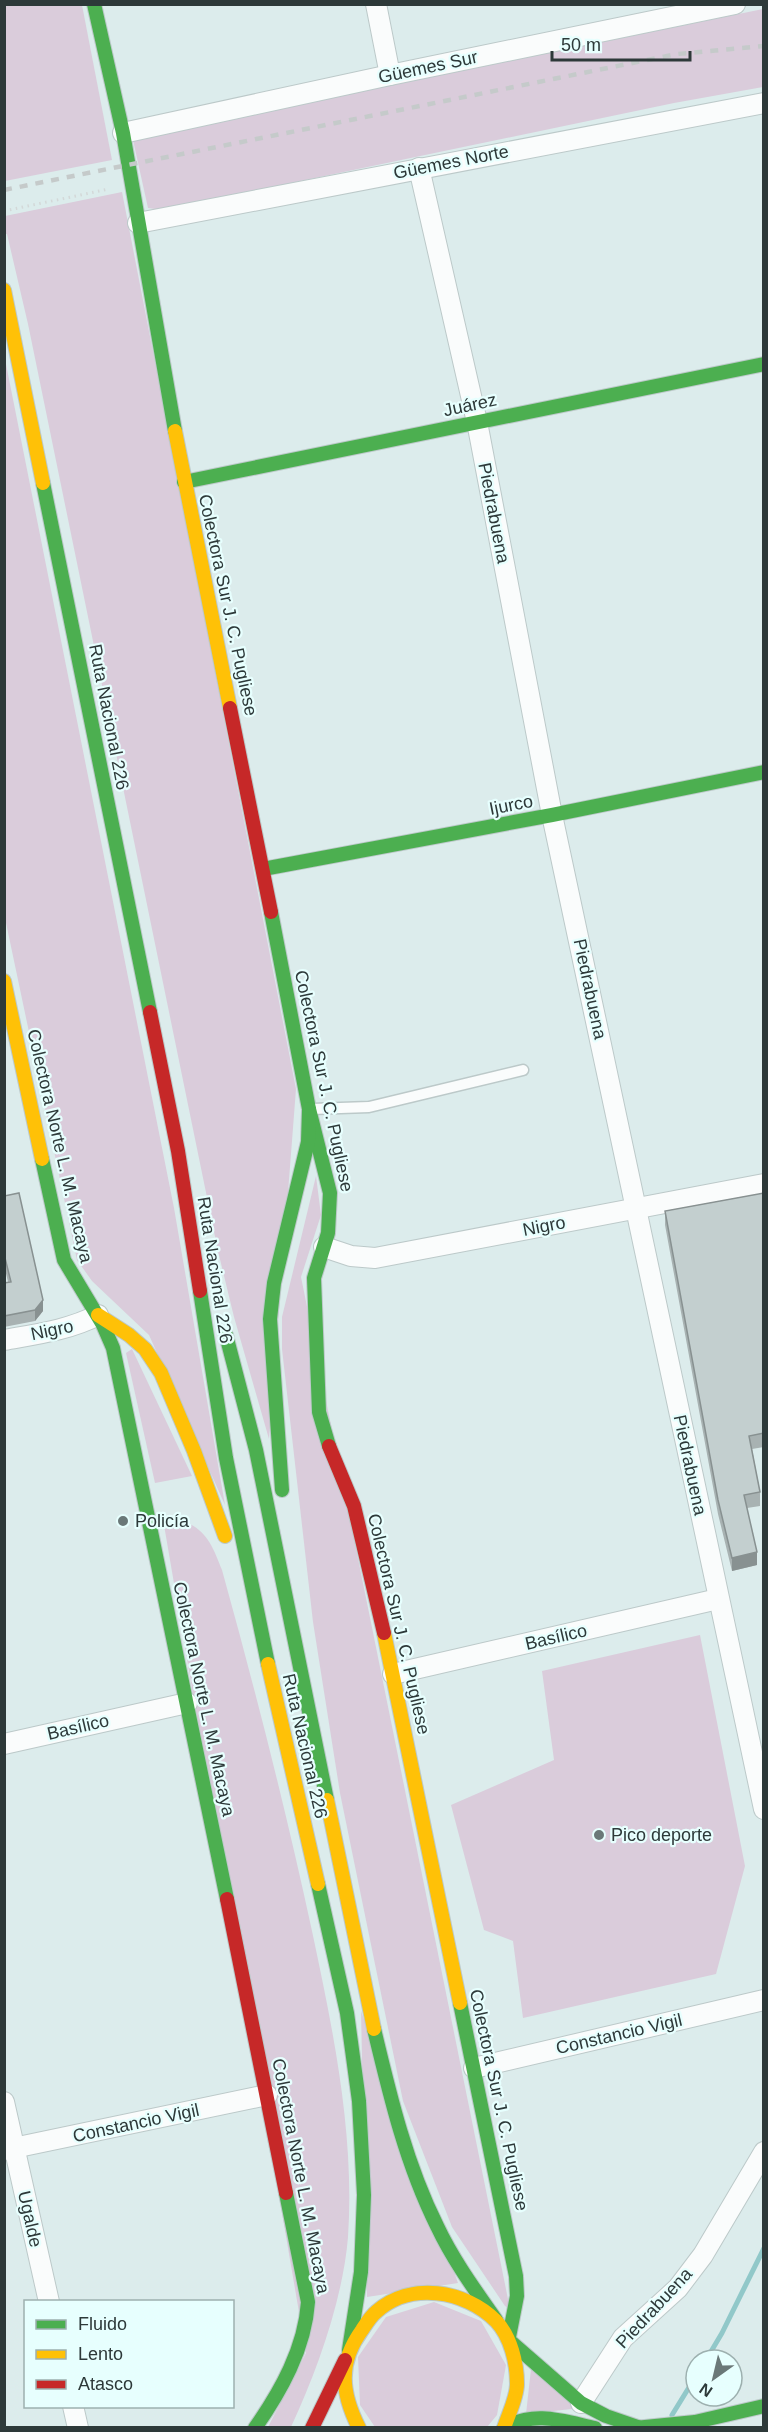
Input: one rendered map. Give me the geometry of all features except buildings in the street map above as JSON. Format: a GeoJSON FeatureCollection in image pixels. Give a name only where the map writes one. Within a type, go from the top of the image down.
{"type":"FeatureCollection","features":[{"type":"Feature","properties":{"kind":"main road","name":"Colectora Sur J. C. Pugliese"},"geometry":{"type":"LineString","coordinates":[[94,4],[123,133],[184,482],[263,869],[309,1109],[330,1193],[330,1219],[314,1278],[319,1412],[324,1434],[361,1527],[393,1674],[516,2276],[517,2296],[510,2340]]}},
{"type":"Feature","properties":{"kind":"main road","name":"Ruta Nacional 226"},"geometry":{"type":"LineString","coordinates":[[4,290],[178,1151],[226,1458],[266,1656],[347,2013],[359,2100],[363,2150],[364,2235],[361,2272],[344,2376],[351,2413],[359,2427]]}},
{"type":"Feature","properties":{"kind":"main road","name":"Juárez"},"geometry":{"type":"LineString","coordinates":[[184,482],[764,364]]}},
{"type":"Feature","properties":{"kind":"main road","name":"Ijurco"},"geometry":{"type":"LineString","coordinates":[[263,869],[552,815],[764,772]]}},
{"type":"Feature","properties":{"kind":"main road","name":"Colectora Norte L. M. Macaya"},"geometry":{"type":"LineString","coordinates":[[4,981],[64,1260],[72,1280],[108,1332],[112,1348],[187,1703],[309,2312],[302,2342],[282,2382],[255,2427]]}},
{"type":"Feature","properties":{"kind":"main road"},"geometry":{"type":"LineString","coordinates":[[294,1647],[270,1319],[274,1283],[306,1152],[309,1109]]}},
{"type":"Feature","properties":{"kind":"main road","name":"Ruta Nacional 226"},"geometry":{"type":"LineString","coordinates":[[178,1151],[214,1289]]}},
{"type":"Feature","properties":{"kind":"main road"},"geometry":{"type":"LineString","coordinates":[[98,1315],[129,1335],[145,1349],[161,1373],[194,1451],[266,1656]]}},
{"type":"Feature","properties":{"kind":"main road","name":"Ruta Nacional 226"},"geometry":{"type":"LineString","coordinates":[[223,1323],[256,1450],[294,1647],[370,2013],[398,2124],[432,2215],[460,2266],[510,2340],[516,2359],[518,2386],[512,2412],[504,2427]]}},
{"type":"Feature","properties":{"kind":"main road","name":"Ruta Nacional 226"},"geometry":{"type":"LineString","coordinates":[[348,2354],[358,2330],[373,2313],[392,2300],[413,2293],[436,2291],[458,2296],[478,2305],[496,2320]]}},
{"type":"Feature","properties":{"kind":"main road"},"geometry":{"type":"LineString","coordinates":[[510,2340],[581,2403],[606,2416],[636,2427],[695,2422],[764,2406]]}},
{"type":"Feature","properties":{"kind":"main road"},"geometry":{"type":"LineString","coordinates":[[312,2427],[348,2354]]}},
{"type":"Feature","properties":{"kind":"main road"},"geometry":{"type":"LineString","coordinates":[[504,2427],[521,2420],[542,2417],[595,2427]]}},
{"type":"Feature","properties":{"kind":"street"},"geometry":{"type":"LineString","coordinates":[[376,4],[390,75]]}},
{"type":"Feature","properties":{"kind":"street","name":"Güemes Sur"},"geometry":{"type":"LineString","coordinates":[[123,133],[735,4]]}},
{"type":"Feature","properties":{"kind":"street","name":"Güemes Norte"},"geometry":{"type":"LineString","coordinates":[[138,223],[764,103]]}},
{"type":"Feature","properties":{"kind":"street","name":"Piedrabuena"},"geometry":{"type":"LineString","coordinates":[[419,168],[477,422],[552,815],[764,1809]]}},
{"type":"Feature","properties":{"kind":"street","name":"Nigro"},"geometry":{"type":"LineString","coordinates":[[324,1247],[351,1256],[375,1258],[764,1184]]}},
{"type":"Feature","properties":{"kind":"street","name":"Nigro"},"geometry":{"type":"LineString","coordinates":[[4,1340],[64,1328],[98,1315]]}},
{"type":"Feature","properties":{"kind":"street","name":"Basílico"},"geometry":{"type":"LineString","coordinates":[[393,1674],[718,1599]]}},
{"type":"Feature","properties":{"kind":"street","name":"Basílico"},"geometry":{"type":"LineString","coordinates":[[4,1744],[187,1703]]}},
{"type":"Feature","properties":{"kind":"street","name":"Constancio Vigil"},"geometry":{"type":"LineString","coordinates":[[474,2068],[764,2000]]}},
{"type":"Feature","properties":{"kind":"street","name":"Constancio Vigil"},"geometry":{"type":"LineString","coordinates":[[9,2149],[267,2095]]}},
{"type":"Feature","properties":{"kind":"street","name":"Ugalde"},"geometry":{"type":"LineString","coordinates":[[4,2102],[9,2149],[49,2300]]}},
{"type":"Feature","properties":{"kind":"street","name":"Piedrabuena"},"geometry":{"type":"LineString","coordinates":[[581,2403],[623,2338],[678,2288],[703,2255],[764,2152]]}},
{"type":"Feature","properties":{"kind":"street"},"geometry":{"type":"LineString","coordinates":[[73,2408],[78,2427]]}},
{"type":"Feature","properties":{"kind":"lane"},"geometry":{"type":"LineString","coordinates":[[309,1109],[369,1107],[522,1070]]}},
{"type":"Feature","properties":{"kind":"path"},"geometry":{"type":"LineString","coordinates":[[4,211],[132,184]]}},
{"type":"Feature","properties":{"kind":"shaded area"},"geometry":{"type":"Polygon","coordinates":[[[5,5],[82,5],[112,160],[5,181],[5,5]]]}},
{"type":"Feature","properties":{"kind":"shaded area"},"geometry":{"type":"Polygon","coordinates":[[[763,9],[763,87],[674,103],[162,210],[148,208],[133,140],[143,136],[763,9]]]}},
{"type":"Feature","properties":{"kind":"shaded area"},"geometry":{"type":"Polygon","coordinates":[[[122,192],[296,1089],[269,1439],[234,1317],[218,1251],[28,324],[7,234],[5,234],[5,216],[122,192]]]}},
{"type":"Feature","properties":{"kind":"shaded area"},"geometry":{"type":"Polygon","coordinates":[[[4,354],[174,1208],[225,1505],[149,1335],[92,1281],[77,1260],[5,918],[4,354]]]}},
{"type":"Feature","properties":{"kind":"shaded area"},"geometry":{"type":"Polygon","coordinates":[[[316,1176],[321,1215],[301,1277],[510,2309],[505,2306],[452,2227],[403,2101],[340,1793],[313,1622],[282,1349],[282,1317],[316,1176]]]}},
{"type":"Feature","properties":{"kind":"shaded area"},"geometry":{"type":"Polygon","coordinates":[[[132,1349],[192,1476],[155,1483],[126,1353],[132,1349]]]}},
{"type":"Feature","properties":{"kind":"shaded area"},"geometry":{"type":"Polygon","coordinates":[[[183,1521],[204,1534],[222,1570],[281,1795],[312,1931],[334,2044],[345,2121],[349,2198],[348,2237],[341,2285],[327,2334],[291,2427],[268,2427],[306,2353],[164,1525],[183,1521]]]}},
{"type":"Feature","properties":{"kind":"shaded area","name":"Pico deporte"},"geometry":{"type":"Polygon","coordinates":[[[700,1635],[745,1866],[716,1974],[523,2018],[513,1941],[484,1930],[451,1805],[554,1760],[542,1671],[700,1635]]]}},
{"type":"Feature","properties":{"kind":"shaded area"},"geometry":{"type":"Polygon","coordinates":[[[361,2011],[458,2283],[367,2297],[361,2011]]]}},
{"type":"Feature","properties":{"kind":"shaded area"},"geometry":{"type":"Polygon","coordinates":[[[434,2302],[481,2321],[506,2365],[497,2415],[487,2427],[375,2427],[360,2405],[358,2357],[386,2317],[434,2302]]]}},
{"type":"Feature","properties":{"kind":"shaded area"},"geometry":{"type":"Polygon","coordinates":[[[531,2369],[581,2408],[526,2414],[531,2369]]]}},
{"type":"Feature","properties":{"kind":"waterway"},"geometry":{"type":"LineString","coordinates":[[713,2348],[764,2248]]}},
{"type":"Feature","properties":{"kind":"waterway"},"geometry":{"type":"LineString","coordinates":[[672,2415],[684,2396]]}},
{"type":"Feature","properties":{"kind":"railway"},"geometry":{"type":"LineString","coordinates":[[4,190],[677,54],[764,46]]}},
{"type":"Feature","properties":{"kind":"traffic: fast"},"geometry":{"type":"LineString","coordinates":[[94,4],[123,133],[175,431]]}},
{"type":"Feature","properties":{"kind":"traffic: fast"},"geometry":{"type":"LineString","coordinates":[[184,482],[764,364]]}},
{"type":"Feature","properties":{"kind":"traffic: fast"},"geometry":{"type":"LineString","coordinates":[[43,483],[150,1012]]}},
{"type":"Feature","properties":{"kind":"traffic: fast"},"geometry":{"type":"LineString","coordinates":[[263,869],[552,815],[764,772]]}},
{"type":"Feature","properties":{"kind":"traffic: fast"},"geometry":{"type":"LineString","coordinates":[[271,912],[309,1109],[330,1193],[328,1233],[314,1278],[319,1412],[329,1446]]}},
{"type":"Feature","properties":{"kind":"traffic: fast"},"geometry":{"type":"LineString","coordinates":[[282,1490],[270,1319],[274,1283],[308,1142],[309,1109]]}},
{"type":"Feature","properties":{"kind":"traffic: fast"},"geometry":{"type":"LineString","coordinates":[[42,1159],[64,1260],[103,1325],[113,1348],[227,1899]]}},
{"type":"Feature","properties":{"kind":"traffic: fast"},"geometry":{"type":"LineString","coordinates":[[200,1291],[226,1458],[268,1664]]}},
{"type":"Feature","properties":{"kind":"traffic: fast"},"geometry":{"type":"LineString","coordinates":[[226,1335],[256,1450],[327,1800]]}},
{"type":"Feature","properties":{"kind":"traffic: fast"},"geometry":{"type":"LineString","coordinates":[[318,1884],[347,2013],[359,2101],[364,2195],[361,2272],[349,2350]]}},
{"type":"Feature","properties":{"kind":"traffic: fast"},"geometry":{"type":"LineString","coordinates":[[460,2003],[516,2276],[517,2296],[509,2337]]}},
{"type":"Feature","properties":{"kind":"traffic: fast"},"geometry":{"type":"LineString","coordinates":[[374,2029],[400,2129],[426,2202],[450,2251],[496,2320]]}},
{"type":"Feature","properties":{"kind":"traffic: fast"},"geometry":{"type":"LineString","coordinates":[[255,2428],[290,2368],[306,2319],[308,2302],[286,2193]]}},
{"type":"Feature","properties":{"kind":"traffic: fast"},"geometry":{"type":"LineString","coordinates":[[511,2342],[581,2403],[606,2416],[638,2427]]}},
{"type":"Feature","properties":{"kind":"traffic: fast"},"geometry":{"type":"LineString","coordinates":[[635,2428],[695,2422],[764,2406]]}},
{"type":"Feature","properties":{"kind":"traffic: fast"},"geometry":{"type":"LineString","coordinates":[[504,2428],[526,2419],[538,2418],[560,2420],[595,2428]]}},
{"type":"Feature","properties":{"kind":"traffic: slow"},"geometry":{"type":"LineString","coordinates":[[4,290],[43,483]]}},
{"type":"Feature","properties":{"kind":"traffic: slow"},"geometry":{"type":"LineString","coordinates":[[175,431],[230,708]]}},
{"type":"Feature","properties":{"kind":"traffic: slow"},"geometry":{"type":"LineString","coordinates":[[4,981],[42,1159]]}},
{"type":"Feature","properties":{"kind":"traffic: slow"},"geometry":{"type":"LineString","coordinates":[[98,1315],[129,1335],[145,1349],[161,1373],[194,1451],[225,1536]]}},
{"type":"Feature","properties":{"kind":"traffic: slow"},"geometry":{"type":"LineString","coordinates":[[384,1633],[460,2003]]}},
{"type":"Feature","properties":{"kind":"traffic: slow"},"geometry":{"type":"LineString","coordinates":[[268,1664],[318,1884]]}},
{"type":"Feature","properties":{"kind":"traffic: slow"},"geometry":{"type":"LineString","coordinates":[[327,1800],[374,2029]]}},
{"type":"Feature","properties":{"kind":"traffic: slow"},"geometry":{"type":"LineString","coordinates":[[359,2428],[348,2402],[345,2378],[346,2366],[354,2342],[376,2312],[390,2302],[421,2293],[437,2293],[469,2302],[496,2321],[506,2335],[516,2368],[517,2389],[504,2428]]}},
{"type":"Feature","properties":{"kind":"traffic: jam"},"geometry":{"type":"LineString","coordinates":[[230,708],[271,912]]}},
{"type":"Feature","properties":{"kind":"traffic: jam"},"geometry":{"type":"LineString","coordinates":[[150,1012],[178,1151],[200,1291]]}},
{"type":"Feature","properties":{"kind":"traffic: jam"},"geometry":{"type":"LineString","coordinates":[[329,1446],[354,1506],[384,1633]]}},
{"type":"Feature","properties":{"kind":"traffic: jam"},"geometry":{"type":"LineString","coordinates":[[227,1899],[286,2193]]}},
{"type":"Feature","properties":{"kind":"traffic: jam"},"geometry":{"type":"LineString","coordinates":[[312,2428],[345,2360]]}},
{"type":"Feature","properties":{"kind":"place","name":"Policía"},"geometry":{"type":"Point","coordinates":[123,1521]}},
{"type":"Feature","properties":{"kind":"place","name":"Pico deporte"},"geometry":{"type":"Point","coordinates":[599,1835]}}]}
